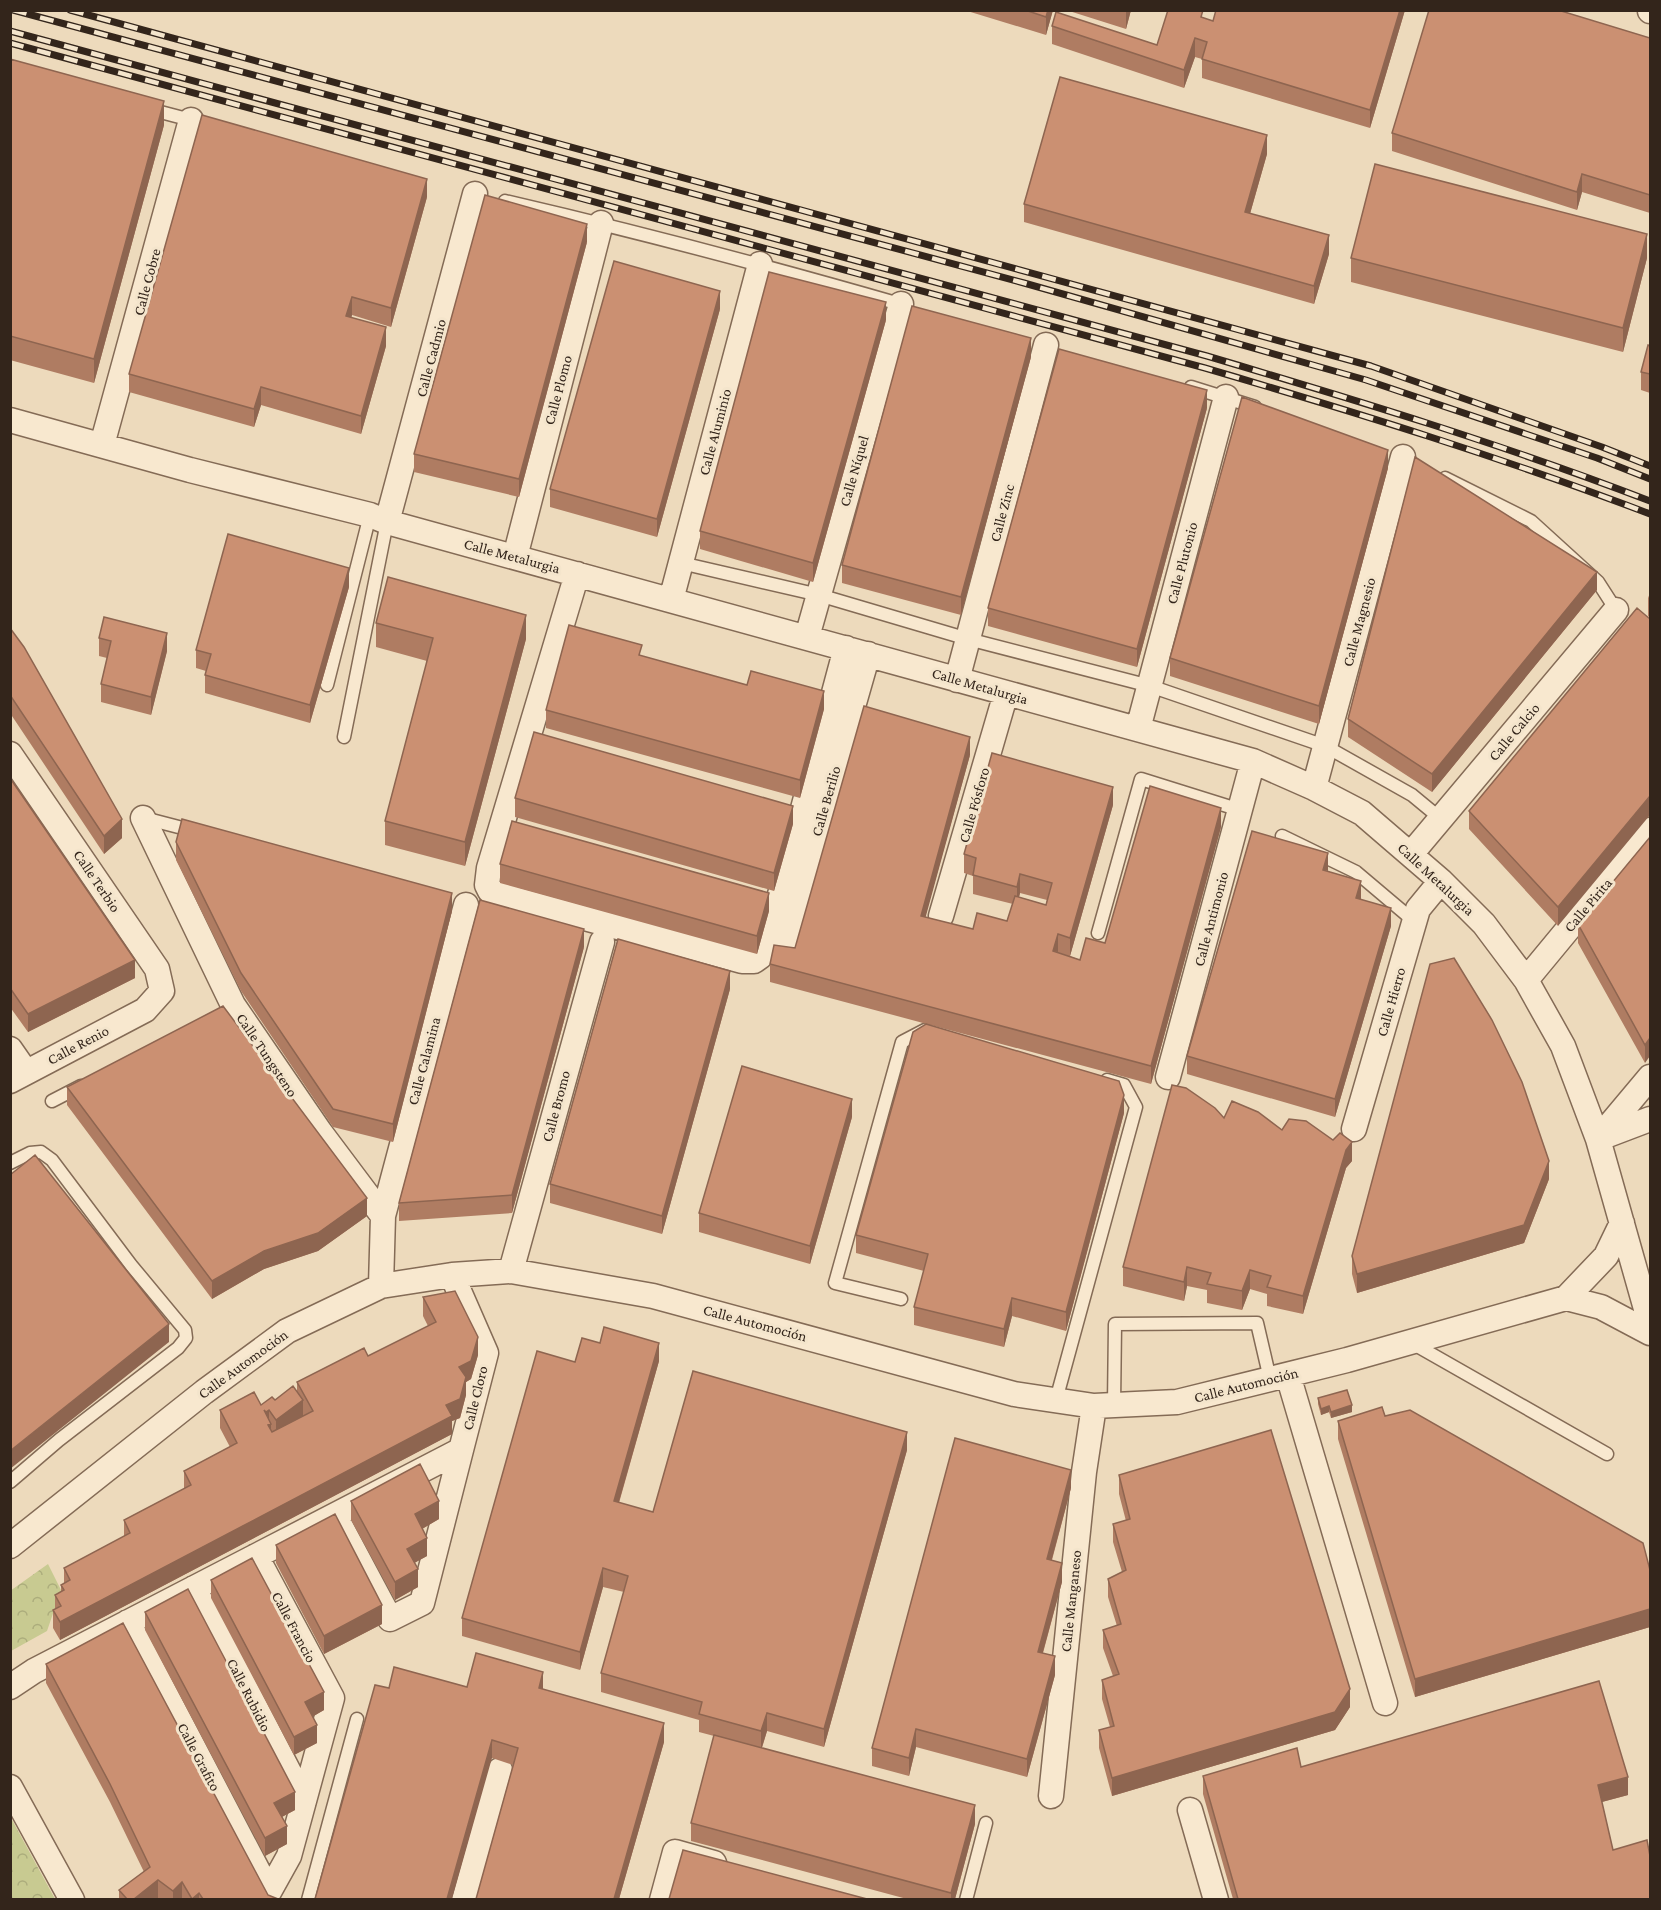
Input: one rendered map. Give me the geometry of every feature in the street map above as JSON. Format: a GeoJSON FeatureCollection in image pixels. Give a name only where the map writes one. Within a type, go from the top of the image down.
{"type":"FeatureCollection","features":[{"type":"Feature","properties":{"kind":"street","name":"Calle Cobre"},"geometry":{"type":"LineString","coordinates":[[102,445],[191,120]]}},
{"type":"Feature","properties":{"kind":"street","name":"Calle Cadmio"},"geometry":{"type":"LineString","coordinates":[[378,519],[486,197]]}},
{"type":"Feature","properties":{"kind":"street","name":"Calle Plomo"},"geometry":{"type":"LineString","coordinates":[[515,557],[601,224]]}},
{"type":"Feature","properties":{"kind":"street","name":"Calle Aluminio"},"geometry":{"type":"LineString","coordinates":[[670,600],[760,264]]}},
{"type":"Feature","properties":{"kind":"street","name":"Calle Níquel"},"geometry":{"type":"LineString","coordinates":[[807,637],[906,305]]}},
{"type":"Feature","properties":{"kind":"street","name":"Calle Zinc"},"geometry":{"type":"LineString","coordinates":[[957,680],[1046,345]]}},
{"type":"Feature","properties":{"kind":"street","name":"Calle Plutonio"},"geometry":{"type":"LineString","coordinates":[[1138,729],[1226,397]]}},
{"type":"Feature","properties":{"kind":"street","name":"Calle Metalurgia"},"geometry":{"type":"LineString","coordinates":[[10,420],[378,519],[1253,761],[1314,788],[1362,813],[1412,854],[1484,924],[1526,980],[1563,1046],[1598,1138],[1650,1323]]}},
{"type":"Feature","properties":{"kind":"street","name":"Calle Magnesio"},"geometry":{"type":"LineString","coordinates":[[1314,788],[1403,457]]}},
{"type":"Feature","properties":{"kind":"street"},"geometry":{"type":"LineString","coordinates":[[577,574],[540,742],[502,824],[489,868],[487,885],[490,891],[515,899],[742,961],[754,961],[761,956],[778,902],[790,812],[857,651]]}},
{"type":"Feature","properties":{"kind":"street","name":"Calle Calcio"},"geometry":{"type":"LineString","coordinates":[[1412,854],[1616,610]]}},
{"type":"Feature","properties":{"kind":"street","name":"Calle Berilio"},"geometry":{"type":"LineString","coordinates":[[784,948],[857,651]]}},
{"type":"Feature","properties":{"kind":"street","name":"Calle Fósforo"},"geometry":{"type":"LineString","coordinates":[[941,916],[1006,693]]}},
{"type":"Feature","properties":{"kind":"street","name":"Calle Terbio"},"geometry":{"type":"LineString","coordinates":[[10,754],[157,969],[162,991],[145,1010]]}},
{"type":"Feature","properties":{"kind":"street","name":"Calle Antimonio"},"geometry":{"type":"LineString","coordinates":[[1168,1077],[1253,761]]}},
{"type":"Feature","properties":{"kind":"street","name":"Calle Tungsteno"},"geometry":{"type":"LineString","coordinates":[[143,818],[228,1007],[383,1216]]}},
{"type":"Feature","properties":{"kind":"street"},"geometry":{"type":"LineString","coordinates":[[502,824],[525,831]]}},
{"type":"Feature","properties":{"kind":"street","name":"Calle Pirita"},"geometry":{"type":"LineString","coordinates":[[1526,980],[1650,830]]}},
{"type":"Feature","properties":{"kind":"street","name":"Calle Hierro"},"geometry":{"type":"LineString","coordinates":[[1354,1129],[1418,909],[1441,881]]}},
{"type":"Feature","properties":{"kind":"street"},"geometry":{"type":"LineString","coordinates":[[755,896],[778,902]]}},
{"type":"Feature","properties":{"kind":"street","name":"Calle Calamina"},"geometry":{"type":"LineString","coordinates":[[383,1216],[466,905]]}},
{"type":"Feature","properties":{"kind":"street","name":"Calle Bromo"},"geometry":{"type":"LineString","coordinates":[[511,1271],[596,940]]}},
{"type":"Feature","properties":{"kind":"street","name":"Calle Renio"},"geometry":{"type":"LineString","coordinates":[[18,1077],[145,1010]]}},
{"type":"Feature","properties":{"kind":"street"},"geometry":{"type":"LineString","coordinates":[[10,1049],[18,1077]]}},
{"type":"Feature","properties":{"kind":"street"},"geometry":{"type":"LineString","coordinates":[[1598,1138],[1650,1077]]}},
{"type":"Feature","properties":{"kind":"street"},"geometry":{"type":"LineString","coordinates":[[1598,1138],[1650,1123]]}},
{"type":"Feature","properties":{"kind":"street"},"geometry":{"type":"LineString","coordinates":[[381,1286],[383,1216]]}},
{"type":"Feature","properties":{"kind":"street"},"geometry":{"type":"LineString","coordinates":[[1622,1223],[1606,1256],[1566,1298],[1601,1307],[1650,1333]]}},
{"type":"Feature","properties":{"kind":"street","name":"Calle Automoción"},"geometry":{"type":"LineString","coordinates":[[10,1546],[204,1392],[287,1331],[381,1286],[452,1275],[511,1271],[653,1296],[1014,1394],[1104,1406],[1177,1402],[1411,1342],[1566,1298]]}},
{"type":"Feature","properties":{"kind":"street","name":"Calle Cloro"},"geometry":{"type":"LineString","coordinates":[[10,1687],[34,1671],[461,1450],[486,1353],[452,1275]]}},
{"type":"Feature","properties":{"kind":"street"},"geometry":{"type":"LineString","coordinates":[[1601,1307],[1633,1307],[1643,1298]]}},
{"type":"Feature","properties":{"kind":"street"},"geometry":{"type":"LineString","coordinates":[[1279,1377],[1385,1703]]}},
{"type":"Feature","properties":{"kind":"street","name":"Calle Manganeso"},"geometry":{"type":"LineString","coordinates":[[1050,1796],[1084,1472],[1104,1406]]}},
{"type":"Feature","properties":{"kind":"street"},"geometry":{"type":"LineString","coordinates":[[334,1515],[390,1619],[422,1603],[461,1450]]}},
{"type":"Feature","properties":{"kind":"street","name":"Calle Francio"},"geometry":{"type":"LineString","coordinates":[[256,1556],[332,1698],[304,1801]]}},
{"type":"Feature","properties":{"kind":"street","name":"Calle Rubidio"},"geometry":{"type":"LineString","coordinates":[[194,1588],[304,1801]]}},
{"type":"Feature","properties":{"kind":"street","name":"Calle Grafito"},"geometry":{"type":"LineString","coordinates":[[128,1622],[269,1892],[290,1856],[304,1801]]}},
{"type":"Feature","properties":{"kind":"street"},"geometry":{"type":"LineString","coordinates":[[464,1899],[500,1770]]}},
{"type":"Feature","properties":{"kind":"street"},"geometry":{"type":"LineString","coordinates":[[10,1787],[72,1899]]}},
{"type":"Feature","properties":{"kind":"street"},"geometry":{"type":"LineString","coordinates":[[1190,1810],[1216,1899]]}},
{"type":"Feature","properties":{"kind":"street"},"geometry":{"type":"LineString","coordinates":[[662,1899],[675,1852],[741,1870]]}},
{"type":"Feature","properties":{"kind":"lane"},"geometry":{"type":"LineString","coordinates":[[135,105],[191,120]]}},
{"type":"Feature","properties":{"kind":"lane"},"geometry":{"type":"LineString","coordinates":[[486,197],[760,264],[906,305]]}},
{"type":"Feature","properties":{"kind":"lane"},"geometry":{"type":"LineString","coordinates":[[1181,384],[1270,412]]}},
{"type":"Feature","properties":{"kind":"lane"},"geometry":{"type":"LineString","coordinates":[[1435,473],[1531,521],[1598,582],[1616,610]]}},
{"type":"Feature","properties":{"kind":"lane"},"geometry":{"type":"LineString","coordinates":[[327,685],[378,519]]}},
{"type":"Feature","properties":{"kind":"lane"},"geometry":{"type":"LineString","coordinates":[[344,737],[378,519]]}},
{"type":"Feature","properties":{"kind":"lane"},"geometry":{"type":"LineString","coordinates":[[681,563],[819,595],[968,639],[1150,686],[1325,747],[1412,795],[1441,819]]}},
{"type":"Feature","properties":{"kind":"lane"},"geometry":{"type":"LineString","coordinates":[[1098,933],[1141,779],[1240,810]]}},
{"type":"Feature","properties":{"kind":"lane"},"geometry":{"type":"LineString","coordinates":[[143,818],[201,833]]}},
{"type":"Feature","properties":{"kind":"lane"},"geometry":{"type":"LineString","coordinates":[[1282,836],[1356,872],[1414,921]]}},
{"type":"Feature","properties":{"kind":"lane"},"geometry":{"type":"LineString","coordinates":[[901,1299],[835,1283],[903,1042],[924,1030],[935,1033]]}},
{"type":"Feature","properties":{"kind":"lane"},"geometry":{"type":"LineString","coordinates":[[1056,1400],[1136,1107],[1124,1085],[1091,1076]]}},
{"type":"Feature","properties":{"kind":"lane"},"geometry":{"type":"LineString","coordinates":[[52,1101],[92,1079]]}},
{"type":"Feature","properties":{"kind":"lane"},"geometry":{"type":"LineString","coordinates":[[10,1163],[30,1153],[41,1152],[52,1160],[131,1265],[185,1330],[186,1338],[178,1348],[59,1440],[10,1482]]}},
{"type":"Feature","properties":{"kind":"lane"},"geometry":{"type":"LineString","coordinates":[[1104,1406],[1114,1324],[1257,1323],[1279,1377]]}},
{"type":"Feature","properties":{"kind":"lane"},"geometry":{"type":"LineString","coordinates":[[1411,1342],[1607,1454]]}},
{"type":"Feature","properties":{"kind":"lane"},"geometry":{"type":"LineString","coordinates":[[308,1899],[357,1719]]}},
{"type":"Feature","properties":{"kind":"lane"},"geometry":{"type":"LineString","coordinates":[[966,1899],[986,1823]]}},
{"type":"Feature","properties":{"kind":"green space"},"geometry":{"type":"Polygon","coordinates":[[[48,1564],[61,1590],[47,1631],[11,1651],[10,1591],[48,1564]]]}},
{"type":"Feature","properties":{"kind":"green space"},"geometry":{"type":"Polygon","coordinates":[[[11,1818],[55,1899],[11,1899],[11,1818]]]}},
{"type":"Feature","properties":{"kind":"building"},"geometry":{"type":"Polygon","coordinates":[[[1025,10],[1048,10],[1046,17],[1025,10]]]}},
{"type":"Feature","properties":{"kind":"building"},"geometry":{"type":"Polygon","coordinates":[[[1168,10],[1203,10],[1201,17],[1213,21],[1216,10],[1400,10],[1370,110],[1202,59],[1207,42],[1195,38],[1184,70],[1052,26],[1056,12],[1157,45],[1168,10]]]}},
{"type":"Feature","properties":{"kind":"building"},"geometry":{"type":"Polygon","coordinates":[[[1429,10],[1558,10],[1650,38],[1650,195],[1582,174],[1577,192],[1392,133],[1429,10]]]}},
{"type":"Feature","properties":{"kind":"building"},"geometry":{"type":"Polygon","coordinates":[[[10,59],[164,101],[94,359],[10,336],[10,59]]]}},
{"type":"Feature","properties":{"kind":"building"},"geometry":{"type":"Polygon","coordinates":[[[1060,77],[1267,135],[1245,212],[1329,235],[1314,286],[1024,204],[1060,77]]]}},
{"type":"Feature","properties":{"kind":"building"},"geometry":{"type":"Polygon","coordinates":[[[202,115],[427,179],[391,308],[352,297],[346,316],[386,327],[361,416],[261,387],[254,409],[129,374],[202,115]]]}},
{"type":"Feature","properties":{"kind":"building"},"geometry":{"type":"Polygon","coordinates":[[[1375,164],[1647,234],[1623,328],[1351,258],[1375,164]]]}},
{"type":"Feature","properties":{"kind":"building"},"geometry":{"type":"Polygon","coordinates":[[[485,195],[587,224],[519,479],[414,454],[485,195]]]}},
{"type":"Feature","properties":{"kind":"building"},"geometry":{"type":"Polygon","coordinates":[[[614,261],[720,291],[657,519],[550,489],[614,261]]]}},
{"type":"Feature","properties":{"kind":"building"},"geometry":{"type":"Polygon","coordinates":[[[769,272],[886,302],[813,563],[700,531],[769,272]]]}},
{"type":"Feature","properties":{"kind":"building"},"geometry":{"type":"Polygon","coordinates":[[[912,306],[1031,338],[961,597],[842,565],[912,306]]]}},
{"type":"Feature","properties":{"kind":"building"},"geometry":{"type":"Polygon","coordinates":[[[1648,345],[1650,346],[1650,374],[1641,372],[1648,345]]]}},
{"type":"Feature","properties":{"kind":"building"},"geometry":{"type":"Polygon","coordinates":[[[1059,349],[1207,390],[1137,649],[988,608],[1059,349]]]}},
{"type":"Feature","properties":{"kind":"building"},"geometry":{"type":"Polygon","coordinates":[[[1242,397],[1388,450],[1319,706],[1170,658],[1242,397]]]}},
{"type":"Feature","properties":{"kind":"building"},"geometry":{"type":"Polygon","coordinates":[[[1415,457],[1597,572],[1432,774],[1348,719],[1415,457]]]}},
{"type":"Feature","properties":{"kind":"building"},"geometry":{"type":"Polygon","coordinates":[[[228,534],[349,568],[310,705],[205,675],[211,654],[196,650],[228,534]]]}},
{"type":"Feature","properties":{"kind":"building"},"geometry":{"type":"Polygon","coordinates":[[[388,577],[526,615],[465,842],[385,821],[433,638],[376,623],[388,577]]]}},
{"type":"Feature","properties":{"kind":"building"},"geometry":{"type":"Polygon","coordinates":[[[1637,608],[1650,619],[1650,796],[1558,907],[1469,811],[1637,608]]]}},
{"type":"Feature","properties":{"kind":"building"},"geometry":{"type":"Polygon","coordinates":[[[104,617],[167,633],[151,697],[101,684],[111,641],[99,638],[104,617]]]}},
{"type":"Feature","properties":{"kind":"building"},"geometry":{"type":"Polygon","coordinates":[[[569,625],[642,645],[639,655],[747,685],[751,671],[824,691],[800,780],[546,710],[569,625]]]}},
{"type":"Feature","properties":{"kind":"building"},"geometry":{"type":"Polygon","coordinates":[[[10,628],[24,647],[122,819],[104,836],[10,695],[10,628]]]}},
{"type":"Feature","properties":{"kind":"building"},"geometry":{"type":"Polygon","coordinates":[[[864,706],[970,737],[921,916],[973,929],[977,913],[1007,921],[1015,896],[1046,905],[1052,883],[1020,874],[1017,887],[973,875],[976,858],[964,854],[992,753],[1113,787],[1070,938],[1058,934],[1053,951],[1080,960],[1086,938],[1105,943],[1150,786],[1221,808],[1151,1066],[770,964],[774,945],[795,948],[864,706]]]}},
{"type":"Feature","properties":{"kind":"building"},"geometry":{"type":"Polygon","coordinates":[[[534,732],[793,806],[774,873],[515,798],[534,732]]]}},
{"type":"Feature","properties":{"kind":"building"},"geometry":{"type":"Polygon","coordinates":[[[10,778],[135,960],[28,1014],[10,988],[10,778]]]}},
{"type":"Feature","properties":{"kind":"building"},"geometry":{"type":"Polygon","coordinates":[[[182,819],[452,893],[393,1124],[333,1109],[241,973],[176,842],[182,819]]]}},
{"type":"Feature","properties":{"kind":"building"},"geometry":{"type":"Polygon","coordinates":[[[512,821],[769,893],[757,936],[500,864],[512,821]]]}},
{"type":"Feature","properties":{"kind":"building"},"geometry":{"type":"Polygon","coordinates":[[[1252,831],[1328,853],[1323,870],[1361,881],[1356,898],[1391,908],[1335,1099],[1187,1056],[1252,831]]]}},
{"type":"Feature","properties":{"kind":"building"},"geometry":{"type":"Polygon","coordinates":[[[1650,837],[1650,1038],[1645,1045],[1578,924],[1650,837]]]}},
{"type":"Feature","properties":{"kind":"building"},"geometry":{"type":"Polygon","coordinates":[[[480,900],[584,929],[512,1195],[399,1203],[480,900]]]}},
{"type":"Feature","properties":{"kind":"building"},"geometry":{"type":"Polygon","coordinates":[[[618,939],[730,971],[662,1216],[550,1184],[618,939]]]}},
{"type":"Feature","properties":{"kind":"building"},"geometry":{"type":"Polygon","coordinates":[[[1454,958],[1492,1020],[1522,1082],[1549,1161],[1524,1225],[1357,1274],[1352,1256],[1430,964],[1454,958]]]}},
{"type":"Feature","properties":{"kind":"building"},"geometry":{"type":"Polygon","coordinates":[[[223,1006],[367,1198],[318,1233],[264,1251],[212,1281],[67,1087],[223,1006]]]}},
{"type":"Feature","properties":{"kind":"building"},"geometry":{"type":"Polygon","coordinates":[[[926,1024],[1119,1081],[1124,1095],[1066,1312],[1012,1298],[1004,1329],[914,1307],[928,1254],[856,1235],[913,1032],[926,1024]]]}},
{"type":"Feature","properties":{"kind":"building"},"geometry":{"type":"Polygon","coordinates":[[[742,1066],[852,1099],[810,1246],[699,1213],[742,1066]]]}},
{"type":"Feature","properties":{"kind":"building"},"geometry":{"type":"Polygon","coordinates":[[[1172,1085],[1186,1088],[1215,1108],[1224,1118],[1232,1101],[1258,1112],[1282,1130],[1289,1119],[1306,1121],[1333,1140],[1340,1133],[1352,1142],[1346,1150],[1303,1296],[1267,1287],[1271,1276],[1250,1270],[1242,1291],[1207,1284],[1211,1273],[1187,1267],[1184,1282],[1123,1267],[1172,1085]]]}},
{"type":"Feature","properties":{"kind":"building"},"geometry":{"type":"Polygon","coordinates":[[[35,1155],[169,1324],[10,1451],[10,1175],[35,1155]]]}},
{"type":"Feature","properties":{"kind":"building"},"geometry":{"type":"Polygon","coordinates":[[[455,1291],[478,1337],[471,1361],[459,1367],[466,1377],[460,1399],[446,1405],[452,1416],[60,1622],[53,1610],[61,1606],[55,1595],[64,1590],[61,1585],[70,1580],[64,1568],[130,1533],[124,1520],[191,1485],[184,1471],[237,1443],[220,1410],[254,1392],[261,1405],[272,1397],[275,1400],[293,1386],[303,1400],[276,1420],[269,1410],[266,1412],[264,1410],[272,1432],[313,1411],[297,1382],[364,1348],[368,1356],[436,1322],[423,1297],[455,1291]]]}},
{"type":"Feature","properties":{"kind":"building"},"geometry":{"type":"Polygon","coordinates":[[[604,1327],[659,1343],[614,1501],[653,1512],[693,1371],[907,1432],[824,1729],[767,1713],[761,1731],[699,1714],[702,1702],[601,1673],[628,1576],[603,1568],[580,1652],[462,1618],[537,1351],[575,1362],[582,1338],[600,1343],[604,1327]]]}},
{"type":"Feature","properties":{"kind":"building"},"geometry":{"type":"Polygon","coordinates":[[[1347,1390],[1352,1405],[1331,1412],[1329,1406],[1321,1409],[1318,1398],[1347,1390]]]}},
{"type":"Feature","properties":{"kind":"building"},"geometry":{"type":"Polygon","coordinates":[[[1382,1407],[1385,1416],[1410,1410],[1643,1543],[1650,1570],[1650,1609],[1415,1679],[1338,1421],[1382,1407]]]}},
{"type":"Feature","properties":{"kind":"building"},"geometry":{"type":"Polygon","coordinates":[[[1271,1430],[1350,1689],[1335,1712],[1112,1778],[1099,1730],[1114,1726],[1102,1680],[1119,1674],[1103,1630],[1121,1624],[1108,1579],[1126,1570],[1113,1524],[1130,1519],[1119,1475],[1271,1430]]]}},
{"type":"Feature","properties":{"kind":"building"},"geometry":{"type":"Polygon","coordinates":[[[955,1438],[1071,1470],[1047,1559],[1062,1563],[1038,1652],[1055,1656],[1027,1759],[916,1729],[909,1758],[872,1748],[955,1438]]]}},
{"type":"Feature","properties":{"kind":"building"},"geometry":{"type":"Polygon","coordinates":[[[420,1464],[439,1501],[415,1514],[427,1538],[407,1549],[418,1569],[395,1582],[351,1501],[420,1464]]]}},
{"type":"Feature","properties":{"kind":"building"},"geometry":{"type":"Polygon","coordinates":[[[335,1514],[382,1605],[324,1636],[276,1545],[335,1514]]]}},
{"type":"Feature","properties":{"kind":"building"},"geometry":{"type":"Polygon","coordinates":[[[252,1558],[324,1692],[305,1702],[317,1725],[294,1737],[211,1580],[252,1558]]]}},
{"type":"Feature","properties":{"kind":"building"},"geometry":{"type":"Polygon","coordinates":[[[188,1589],[295,1792],[274,1803],[287,1826],[265,1838],[145,1612],[188,1589]]]}},
{"type":"Feature","properties":{"kind":"building"},"geometry":{"type":"Polygon","coordinates":[[[123,1623],[268,1895],[278,1899],[203,1899],[199,1893],[192,1899],[182,1882],[173,1891],[158,1880],[134,1899],[127,1899],[119,1890],[150,1867],[110,1784],[46,1664],[123,1623]]]}},
{"type":"Feature","properties":{"kind":"building"},"geometry":{"type":"Polygon","coordinates":[[[476,1653],[543,1672],[539,1688],[664,1723],[614,1899],[476,1899],[518,1748],[492,1740],[447,1899],[315,1899],[375,1685],[389,1688],[394,1667],[467,1687],[476,1653]]]}},
{"type":"Feature","properties":{"kind":"building"},"geometry":{"type":"Polygon","coordinates":[[[1599,1681],[1628,1777],[1598,1785],[1613,1850],[1647,1840],[1650,1856],[1650,1899],[1238,1899],[1203,1776],[1297,1748],[1301,1767],[1599,1681]]]}},
{"type":"Feature","properties":{"kind":"building"},"geometry":{"type":"Polygon","coordinates":[[[714,1735],[975,1805],[951,1893],[691,1823],[714,1735]]]}},
{"type":"Feature","properties":{"kind":"building"},"geometry":{"type":"Polygon","coordinates":[[[683,1850],[867,1899],[669,1899],[683,1850]]]}},
{"type":"Feature","properties":{"kind":"railway"},"geometry":{"type":"LineString","coordinates":[[13,10],[1024,283],[1366,380],[1597,458],[1650,479]]}},
{"type":"Feature","properties":{"kind":"railway"},"geometry":{"type":"LineString","coordinates":[[70,10],[1371,366],[1650,466]]}},
{"type":"Feature","properties":{"kind":"railway"},"geometry":{"type":"LineString","coordinates":[[10,31],[1207,356],[1485,442],[1650,501]]}},
{"type":"Feature","properties":{"kind":"railway"},"geometry":{"type":"LineString","coordinates":[[10,43],[1205,368],[1429,436],[1650,514]]}}]}
